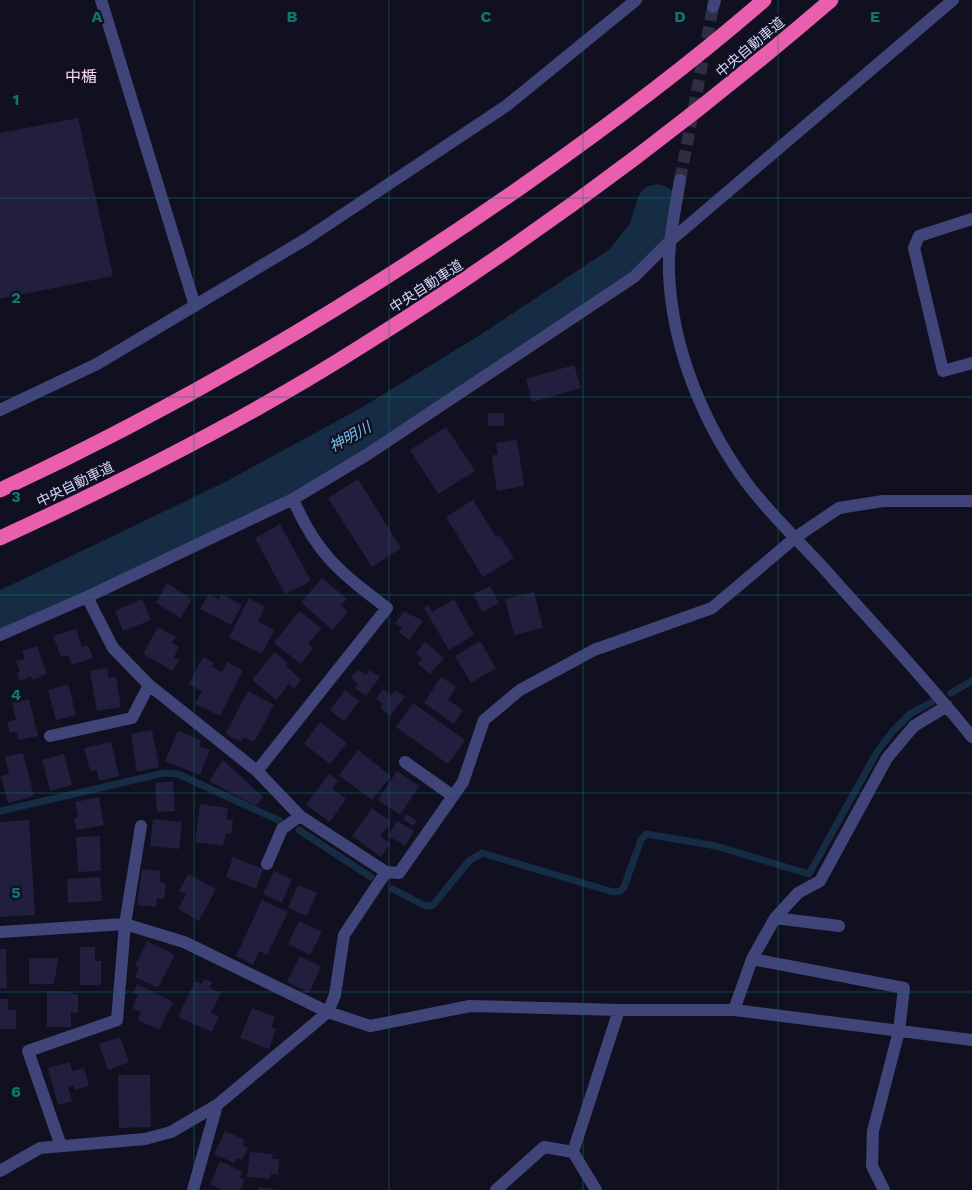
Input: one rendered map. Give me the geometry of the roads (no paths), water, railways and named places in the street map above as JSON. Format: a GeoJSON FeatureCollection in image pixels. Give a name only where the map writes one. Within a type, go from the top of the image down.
{"type":"FeatureCollection","features":[{"type":"Feature","properties":{"kind":"highway","name":"中央自動車道"},"geometry":{"type":"LineString","coordinates":[[0,490],[64,460],[210,383],[346,304],[470,223],[606,127],[720,39],[764,0]]}},
{"type":"Feature","properties":{"kind":"highway","name":"中央自動車道"},"geometry":{"type":"LineString","coordinates":[[0,538],[79,502],[219,429],[372,340],[494,261],[627,165],[742,76],[831,0]]}},
{"type":"Feature","properties":{"kind":"street"},"geometry":{"type":"LineString","coordinates":[[101,0],[195,306]]}},
{"type":"Feature","properties":{"kind":"street"},"geometry":{"type":"LineString","coordinates":[[0,410],[98,364],[306,239],[506,106],[636,0]]}},
{"type":"Feature","properties":{"kind":"street"},"geometry":{"type":"LineString","coordinates":[[0,635],[87,597],[292,498],[368,454],[634,277],[670,241],[952,0]]}},
{"type":"Feature","properties":{"kind":"street"},"geometry":{"type":"LineString","coordinates":[[680,180],[670,241],[669,275],[677,327],[686,366],[699,400],[722,446],[750,487],[947,706],[972,737]]}},
{"type":"Feature","properties":{"kind":"street"},"geometry":{"type":"LineString","coordinates":[[972,219],[919,236],[914,248],[943,371],[972,363]]}},
{"type":"Feature","properties":{"kind":"street"},"geometry":{"type":"LineString","coordinates":[[257,771],[387,608],[334,566],[316,545],[292,498]]}},
{"type":"Feature","properties":{"kind":"street"},"geometry":{"type":"LineString","coordinates":[[87,597],[113,648],[149,685],[257,771],[300,816],[386,872],[399,872],[463,782],[484,720],[520,690],[594,650],[712,608],[796,537],[839,508],[883,501],[972,501]]}},
{"type":"Feature","properties":{"kind":"street"},"geometry":{"type":"LineString","coordinates":[[50,736],[132,718],[149,685]]}},
{"type":"Feature","properties":{"kind":"street"},"geometry":{"type":"LineString","coordinates":[[734,1010],[752,959],[775,918],[798,894],[820,881],[887,758],[914,726],[947,706]]}},
{"type":"Feature","properties":{"kind":"street"},"geometry":{"type":"LineString","coordinates":[[405,762],[454,796]]}},
{"type":"Feature","properties":{"kind":"street"},"geometry":{"type":"LineString","coordinates":[[267,864],[282,829],[300,816]]}},
{"type":"Feature","properties":{"kind":"street"},"geometry":{"type":"LineString","coordinates":[[61,1146],[28,1051],[118,1020],[125,924],[141,826]]}},
{"type":"Feature","properties":{"kind":"street"},"geometry":{"type":"LineString","coordinates":[[0,1171],[40,1148],[145,1140],[171,1132],[217,1105],[328,1012],[335,994],[344,935],[386,872]]}},
{"type":"Feature","properties":{"kind":"street"},"geometry":{"type":"LineString","coordinates":[[775,918],[839,926]]}},
{"type":"Feature","properties":{"kind":"street"},"geometry":{"type":"LineString","coordinates":[[0,932],[125,924],[184,942],[328,1012],[370,1026],[470,1006],[619,1010],[734,1010],[972,1040]]}},
{"type":"Feature","properties":{"kind":"street"},"geometry":{"type":"LineString","coordinates":[[752,959],[904,988],[900,1031],[874,1131],[872,1166],[884,1190]]}},
{"type":"Feature","properties":{"kind":"street"},"geometry":{"type":"LineString","coordinates":[[573,1152],[619,1010]]}},
{"type":"Feature","properties":{"kind":"street"},"geometry":{"type":"LineString","coordinates":[[194,1190],[217,1105]]}},
{"type":"Feature","properties":{"kind":"street"},"geometry":{"type":"LineString","coordinates":[[496,1190],[544,1147],[573,1152],[596,1190]]}},
{"type":"Feature","properties":{"kind":"waterway","name":"神明川"},"geometry":{"type":"LineString","coordinates":[[0,613],[235,500],[369,427],[490,353],[623,265],[648,234],[657,205]]}},
{"type":"Feature","properties":{"kind":"waterway"},"geometry":{"type":"LineString","coordinates":[[951,693],[972,681]]}},
{"type":"Feature","properties":{"kind":"waterway"},"geometry":{"type":"LineString","coordinates":[[393,889],[425,906],[433,905],[469,861],[482,853],[613,892],[620,891],[624,887],[641,840],[646,834],[716,846],[809,874],[877,752],[893,731],[910,714],[932,702]]}},
{"type":"Feature","properties":{"kind":"waterway"},"geometry":{"type":"LineString","coordinates":[[0,811],[164,773],[178,774],[280,821]]}},
{"type":"Feature","properties":{"kind":"waterway"},"geometry":{"type":"LineString","coordinates":[[299,830],[371,877]]}},
{"type":"Feature","properties":{"kind":"tunnel"},"geometry":{"type":"LineString","coordinates":[[680,180],[713,7]]}},
{"type":"Feature","properties":{"kind":"district","name":"中楯"},"geometry":{"type":"Point","coordinates":[81,76]}}]}
